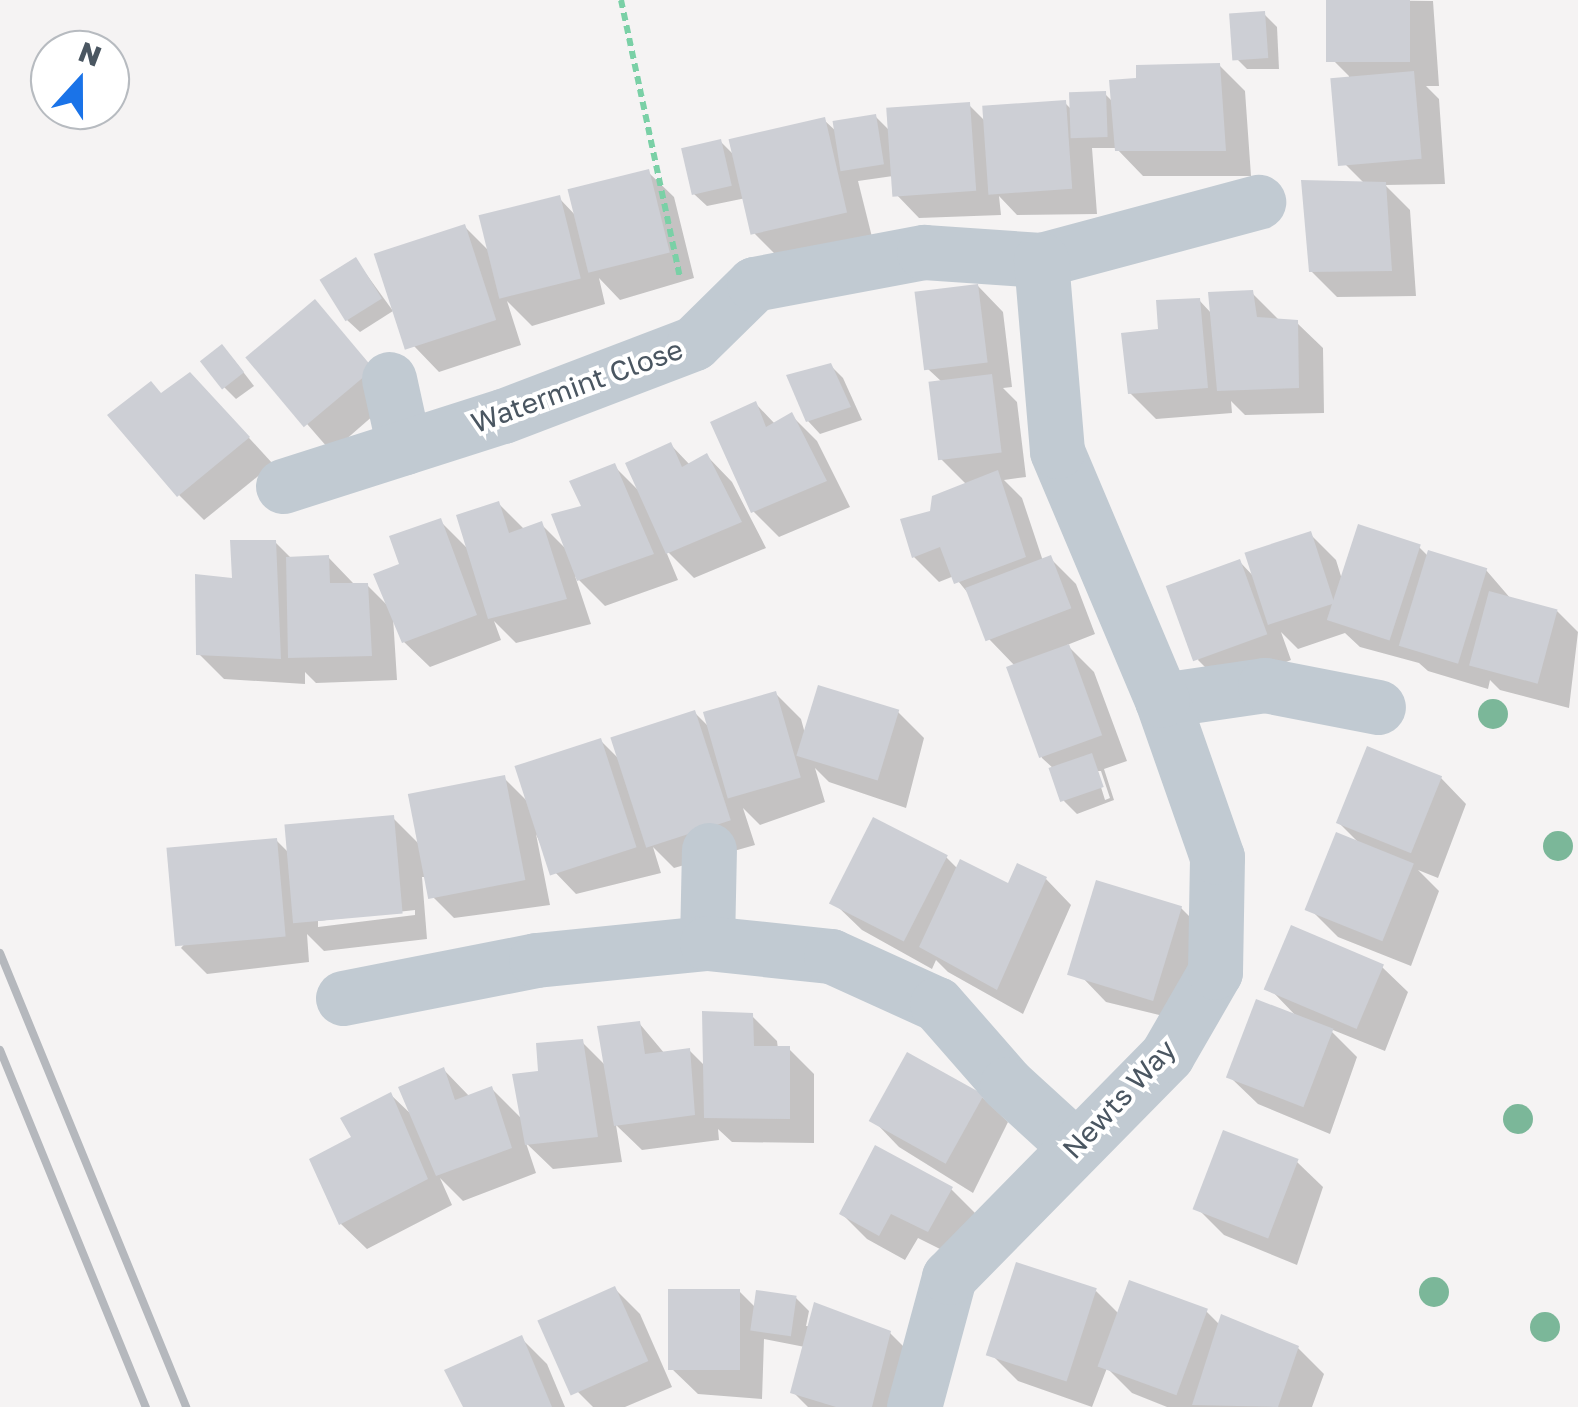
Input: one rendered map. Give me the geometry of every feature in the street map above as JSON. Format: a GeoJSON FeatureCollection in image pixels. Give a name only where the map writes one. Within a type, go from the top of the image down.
{"type":"FeatureCollection","features":[{"type":"Feature","properties":{"kind":"street","name":"Watermint Close"},"geometry":{"type":"LineString","coordinates":[[284,486],[504,416],[694,343],[754,284],[924,252],[1041,260],[1258,202]]}},
{"type":"Feature","properties":{"kind":"street","name":"Newts Way"},"geometry":{"type":"LineString","coordinates":[[914,1407],[949,1276],[1166,1056],[1215,972],[1217,857],[1162,700],[1058,451],[1041,260]]}},
{"type":"Feature","properties":{"kind":"street"},"geometry":{"type":"LineString","coordinates":[[389,380],[404,447]]}},
{"type":"Feature","properties":{"kind":"street"},"geometry":{"type":"LineString","coordinates":[[1162,700],[1265,685],[1378,707]]}},
{"type":"Feature","properties":{"kind":"street"},"geometry":{"type":"LineString","coordinates":[[707,943],[709,850]]}},
{"type":"Feature","properties":{"kind":"street"},"geometry":{"type":"LineString","coordinates":[[343,998],[536,960],[707,943],[831,956],[937,1004],[1007,1084],[1076,1147]]}},
{"type":"Feature","properties":{"kind":"path"},"geometry":{"type":"LineString","coordinates":[[621,0],[694,343]]}},
{"type":"Feature","properties":{"kind":"building"},"geometry":{"type":"Polygon","coordinates":[[[1326,0],[1410,0],[1410,62],[1326,62],[1326,0]]]}},
{"type":"Feature","properties":{"kind":"building"},"geometry":{"type":"Polygon","coordinates":[[[1265,11],[1268,58],[1232,60],[1229,14],[1265,11]]]}},
{"type":"Feature","properties":{"kind":"building"},"geometry":{"type":"Polygon","coordinates":[[[1220,63],[1226,151],[1115,151],[1109,80],[1136,78],[1136,65],[1220,63]]]}},
{"type":"Feature","properties":{"kind":"building"},"geometry":{"type":"Polygon","coordinates":[[[1414,71],[1422,159],[1338,166],[1330,78],[1414,71]]]}},
{"type":"Feature","properties":{"kind":"building"},"geometry":{"type":"Polygon","coordinates":[[[1106,91],[1108,137],[1071,138],[1069,92],[1106,91]]]}},
{"type":"Feature","properties":{"kind":"building"},"geometry":{"type":"Polygon","coordinates":[[[1066,100],[1072,189],[988,195],[982,106],[1066,100]]]}},
{"type":"Feature","properties":{"kind":"building"},"geometry":{"type":"Polygon","coordinates":[[[970,102],[976,191],[892,197],[886,108],[970,102]]]}},
{"type":"Feature","properties":{"kind":"building"},"geometry":{"type":"Polygon","coordinates":[[[876,114],[884,164],[841,171],[833,121],[876,114]]]}},
{"type":"Feature","properties":{"kind":"building"},"geometry":{"type":"Polygon","coordinates":[[[825,117],[847,212],[751,235],[729,139],[825,117]]]}},
{"type":"Feature","properties":{"kind":"building"},"geometry":{"type":"Polygon","coordinates":[[[721,139],[732,186],[692,195],[681,148],[721,139]]]}},
{"type":"Feature","properties":{"kind":"building"},"geometry":{"type":"Polygon","coordinates":[[[649,169],[670,252],[588,273],[567,189],[649,169]]]}},
{"type":"Feature","properties":{"kind":"building"},"geometry":{"type":"Polygon","coordinates":[[[1301,180],[1386,182],[1392,271],[1309,272],[1301,180]]]}},
{"type":"Feature","properties":{"kind":"building"},"geometry":{"type":"Polygon","coordinates":[[[560,195],[581,278],[499,299],[478,215],[560,195]]]}},
{"type":"Feature","properties":{"kind":"building"},"geometry":{"type":"Polygon","coordinates":[[[465,224],[496,320],[405,350],[374,254],[465,224]]]}},
{"type":"Feature","properties":{"kind":"building"},"geometry":{"type":"Polygon","coordinates":[[[356,257],[382,299],[345,321],[320,280],[356,257]]]}},
{"type":"Feature","properties":{"kind":"building"},"geometry":{"type":"Polygon","coordinates":[[[978,284],[988,362],[924,370],[914,292],[978,284]]]}},
{"type":"Feature","properties":{"kind":"building"},"geometry":{"type":"Polygon","coordinates":[[[1253,290],[1257,317],[1298,320],[1299,388],[1217,391],[1208,292],[1253,290]]]}},
{"type":"Feature","properties":{"kind":"building"},"geometry":{"type":"Polygon","coordinates":[[[1200,298],[1208,388],[1128,394],[1121,333],[1158,329],[1156,300],[1200,298]]]}},
{"type":"Feature","properties":{"kind":"building"},"geometry":{"type":"Polygon","coordinates":[[[315,299],[373,369],[304,427],[245,357],[315,299]]]}},
{"type":"Feature","properties":{"kind":"building"},"geometry":{"type":"Polygon","coordinates":[[[222,344],[244,372],[222,390],[200,361],[222,344]]]}},
{"type":"Feature","properties":{"kind":"building"},"geometry":{"type":"Polygon","coordinates":[[[831,363],[851,407],[806,422],[786,375],[831,363]]]}},
{"type":"Feature","properties":{"kind":"building"},"geometry":{"type":"Polygon","coordinates":[[[190,372],[250,437],[177,497],[107,415],[151,381],[161,393],[190,372]]]}},
{"type":"Feature","properties":{"kind":"building"},"geometry":{"type":"Polygon","coordinates":[[[992,374],[1002,452],[938,460],[928,382],[992,374]]]}},
{"type":"Feature","properties":{"kind":"building"},"geometry":{"type":"Polygon","coordinates":[[[756,401],[766,427],[792,412],[827,481],[751,513],[710,422],[756,401]]]}},
{"type":"Feature","properties":{"kind":"building"},"geometry":{"type":"Polygon","coordinates":[[[671,442],[682,467],[707,453],[742,522],[666,554],[625,463],[671,442]]]}},
{"type":"Feature","properties":{"kind":"building"},"geometry":{"type":"Polygon","coordinates":[[[615,463],[654,554],[577,581],[551,514],[581,506],[569,481],[615,463]]]}},
{"type":"Feature","properties":{"kind":"building"},"geometry":{"type":"Polygon","coordinates":[[[998,470],[1026,557],[954,584],[940,547],[912,558],[900,519],[930,511],[932,496],[998,470]]]}},
{"type":"Feature","properties":{"kind":"building"},"geometry":{"type":"Polygon","coordinates":[[[499,501],[509,533],[542,521],[567,599],[488,619],[456,515],[499,501]]]}},
{"type":"Feature","properties":{"kind":"building"},"geometry":{"type":"Polygon","coordinates":[[[441,518],[477,615],[402,643],[373,574],[399,564],[389,536],[441,518]]]}},
{"type":"Feature","properties":{"kind":"building"},"geometry":{"type":"Polygon","coordinates":[[[1358,524],[1421,544],[1390,640],[1327,620],[1358,524]]]}},
{"type":"Feature","properties":{"kind":"building"},"geometry":{"type":"Polygon","coordinates":[[[1311,531],[1334,603],[1268,625],[1244,553],[1311,531]]]}},
{"type":"Feature","properties":{"kind":"building"},"geometry":{"type":"Polygon","coordinates":[[[230,540],[276,540],[281,659],[196,655],[195,574],[232,578],[230,540]]]}},
{"type":"Feature","properties":{"kind":"building"},"geometry":{"type":"Polygon","coordinates":[[[1428,550],[1487,568],[1458,664],[1399,646],[1428,550]]]}},
{"type":"Feature","properties":{"kind":"building"},"geometry":{"type":"Polygon","coordinates":[[[329,555],[330,583],[368,583],[372,656],[288,658],[286,557],[329,555]]]}},
{"type":"Feature","properties":{"kind":"building"},"geometry":{"type":"Polygon","coordinates":[[[1051,555],[1071,608],[986,641],[965,588],[1051,555]]]}},
{"type":"Feature","properties":{"kind":"building"},"geometry":{"type":"Polygon","coordinates":[[[1240,559],[1267,634],[1193,661],[1166,586],[1240,559]]]}},
{"type":"Feature","properties":{"kind":"building"},"geometry":{"type":"Polygon","coordinates":[[[1489,591],[1558,609],[1538,684],[1469,665],[1489,591]]]}},
{"type":"Feature","properties":{"kind":"building"},"geometry":{"type":"Polygon","coordinates":[[[1069,644],[1102,735],[1039,758],[1006,667],[1069,644]]]}},
{"type":"Feature","properties":{"kind":"building"},"geometry":{"type":"Polygon","coordinates":[[[818,685],[899,710],[878,781],[796,756],[818,685]]]}},
{"type":"Feature","properties":{"kind":"building"},"geometry":{"type":"Polygon","coordinates":[[[776,691],[801,778],[728,798],[703,712],[776,691]]]}},
{"type":"Feature","properties":{"kind":"building"},"geometry":{"type":"Polygon","coordinates":[[[695,710],[731,820],[646,848],[610,738],[695,710]]]}},
{"type":"Feature","properties":{"kind":"building"},"geometry":{"type":"Polygon","coordinates":[[[601,738],[637,847],[550,875],[514,766],[601,738]]]}},
{"type":"Feature","properties":{"kind":"building"},"geometry":{"type":"Polygon","coordinates":[[[1367,746],[1442,776],[1411,853],[1336,823],[1367,746]]]}},
{"type":"Feature","properties":{"kind":"building"},"geometry":{"type":"Polygon","coordinates":[[[1092,753],[1104,787],[1060,802],[1049,768],[1092,753]]]}},
{"type":"Feature","properties":{"kind":"building"},"geometry":{"type":"Polygon","coordinates":[[[505,775],[525,880],[428,899],[408,794],[505,775]]]}},
{"type":"Feature","properties":{"kind":"building"},"geometry":{"type":"Polygon","coordinates":[[[394,815],[403,914],[293,923],[284,825],[394,815]]]}},
{"type":"Feature","properties":{"kind":"building"},"geometry":{"type":"Polygon","coordinates":[[[873,817],[948,855],[904,942],[829,903],[873,817]]]}},
{"type":"Feature","properties":{"kind":"building"},"geometry":{"type":"Polygon","coordinates":[[[1336,832],[1414,863],[1382,941],[1305,910],[1336,832]]]}},
{"type":"Feature","properties":{"kind":"building"},"geometry":{"type":"Polygon","coordinates":[[[277,838],[286,937],[175,946],[166,848],[277,838]]]}},
{"type":"Feature","properties":{"kind":"building"},"geometry":{"type":"Polygon","coordinates":[[[960,859],[1008,883],[1017,863],[1047,877],[997,990],[919,947],[960,859]]]}},
{"type":"Feature","properties":{"kind":"building"},"geometry":{"type":"Polygon","coordinates":[[[1096,880],[1182,906],[1153,1001],[1067,975],[1096,880]]]}},
{"type":"Feature","properties":{"kind":"building"},"geometry":{"type":"Polygon","coordinates":[[[1291,925],[1384,964],[1357,1029],[1264,989],[1291,925]]]}},
{"type":"Feature","properties":{"kind":"building"},"geometry":{"type":"Polygon","coordinates":[[[1256,999],[1333,1029],[1303,1107],[1226,1077],[1256,999]]]}},
{"type":"Feature","properties":{"kind":"building"},"geometry":{"type":"Polygon","coordinates":[[[702,1011],[753,1013],[754,1046],[790,1046],[790,1119],[704,1118],[702,1011]]]}},
{"type":"Feature","properties":{"kind":"building"},"geometry":{"type":"Polygon","coordinates":[[[640,1021],[645,1054],[690,1048],[695,1115],[614,1126],[597,1026],[640,1021]]]}},
{"type":"Feature","properties":{"kind":"building"},"geometry":{"type":"Polygon","coordinates":[[[583,1039],[598,1137],[525,1145],[512,1074],[538,1071],[536,1043],[583,1039]]]}},
{"type":"Feature","properties":{"kind":"building"},"geometry":{"type":"Polygon","coordinates":[[[907,1052],[984,1095],[946,1164],[869,1121],[907,1052]]]}},
{"type":"Feature","properties":{"kind":"building"},"geometry":{"type":"Polygon","coordinates":[[[444,1067],[455,1100],[492,1086],[512,1148],[436,1176],[398,1087],[444,1067]]]}},
{"type":"Feature","properties":{"kind":"building"},"geometry":{"type":"Polygon","coordinates":[[[391,1092],[428,1179],[339,1225],[309,1159],[351,1137],[340,1118],[391,1092]]]}},
{"type":"Feature","properties":{"kind":"building"},"geometry":{"type":"Polygon","coordinates":[[[1223,1130],[1299,1159],[1268,1238],[1193,1209],[1223,1130]]]}},
{"type":"Feature","properties":{"kind":"building"},"geometry":{"type":"Polygon","coordinates":[[[875,1145],[953,1187],[928,1232],[891,1214],[879,1236],[839,1214],[875,1145]]]}},
{"type":"Feature","properties":{"kind":"building"},"geometry":{"type":"Polygon","coordinates":[[[1016,1262],[1097,1288],[1067,1381],[986,1355],[1016,1262]]]}},
{"type":"Feature","properties":{"kind":"building"},"geometry":{"type":"Polygon","coordinates":[[[1129,1280],[1208,1309],[1176,1395],[1098,1366],[1129,1280]]]}},
{"type":"Feature","properties":{"kind":"building"},"geometry":{"type":"Polygon","coordinates":[[[615,1286],[648,1361],[571,1395],[537,1321],[615,1286]]]}},
{"type":"Feature","properties":{"kind":"building"},"geometry":{"type":"Polygon","coordinates":[[[668,1289],[740,1289],[740,1370],[668,1370],[668,1289]]]}},
{"type":"Feature","properties":{"kind":"building"},"geometry":{"type":"Polygon","coordinates":[[[756,1290],[797,1296],[791,1336],[750,1331],[756,1290]]]}},
{"type":"Feature","properties":{"kind":"building"},"geometry":{"type":"Polygon","coordinates":[[[814,1302],[891,1331],[872,1407],[836,1407],[790,1393],[814,1302]]]}},
{"type":"Feature","properties":{"kind":"building"},"geometry":{"type":"Polygon","coordinates":[[[1221,1314],[1299,1346],[1278,1407],[1192,1405],[1221,1314]]]}},
{"type":"Feature","properties":{"kind":"building"},"geometry":{"type":"Polygon","coordinates":[[[522,1335],[552,1407],[463,1407],[444,1370],[522,1335]]]}},
{"type":"Feature","properties":{"kind":"railway"},"geometry":{"type":"LineString","coordinates":[[0,953],[186,1407]]}},
{"type":"Feature","properties":{"kind":"railway"},"geometry":{"type":"LineString","coordinates":[[0,1050],[146,1407]]}}]}
